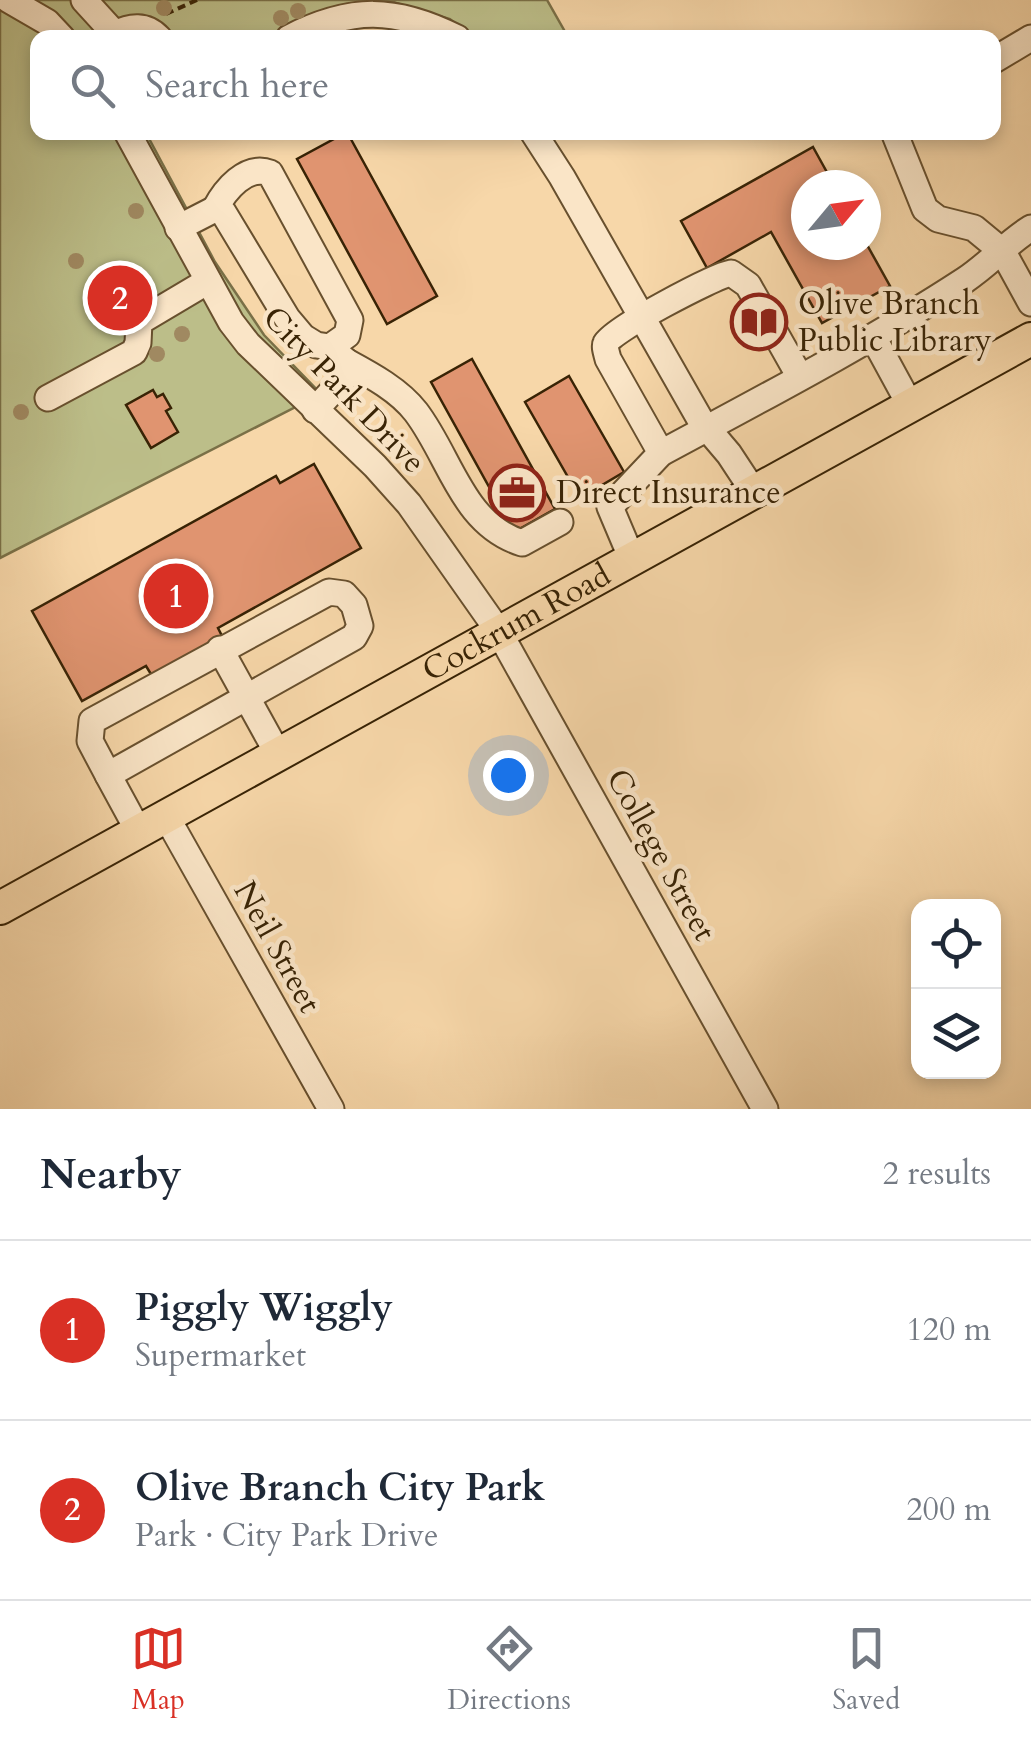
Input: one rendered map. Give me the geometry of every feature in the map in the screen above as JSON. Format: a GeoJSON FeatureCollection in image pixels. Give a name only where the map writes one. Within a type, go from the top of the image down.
{"type":"FeatureCollection","features":[{"type":"Feature","properties":{"kind":"main road","name":"Cockrum Road"},"geometry":{"type":"LineString","coordinates":[[0,908],[1031,338]]}},
{"type":"Feature","properties":{"kind":"street"},"geometry":{"type":"LineString","coordinates":[[10,0],[54,30]]}},
{"type":"Feature","properties":{"kind":"street"},"geometry":{"type":"LineString","coordinates":[[84,0],[108,30]]}},
{"type":"Feature","properties":{"kind":"street"},"geometry":{"type":"LineString","coordinates":[[308,30],[345,15],[392,13],[442,30]]}},
{"type":"Feature","properties":{"kind":"street"},"geometry":{"type":"LineString","coordinates":[[123,30],[155,30]]}},
{"type":"Feature","properties":{"kind":"street"},"geometry":{"type":"LineString","coordinates":[[1001,56],[1031,38]]}},
{"type":"Feature","properties":{"kind":"street","name":"City Park Drive"},"geometry":{"type":"LineString","coordinates":[[131,140],[208,281],[248,344],[409,504],[499,632]]}},
{"type":"Feature","properties":{"kind":"street"},"geometry":{"type":"LineString","coordinates":[[538,140],[707,428],[754,492]]}},
{"type":"Feature","properties":{"kind":"street"},"geometry":{"type":"LineString","coordinates":[[897,140],[925,208],[938,219],[974,228],[1002,252],[1031,303]]}},
{"type":"Feature","properties":{"kind":"street"},"geometry":{"type":"LineString","coordinates":[[178,228],[214,208],[225,189],[251,173],[270,173],[350,320],[338,355]]}},
{"type":"Feature","properties":{"kind":"street"},"geometry":{"type":"LineString","coordinates":[[214,208],[223,212],[287,318],[316,345],[381,381],[415,411],[479,518],[501,536],[522,543],[560,522]]}},
{"type":"Feature","properties":{"kind":"street"},"geometry":{"type":"LineString","coordinates":[[632,559],[610,507],[661,454],[873,337],[968,278],[1031,228]]}},
{"type":"Feature","properties":{"kind":"street"},"geometry":{"type":"LineString","coordinates":[[661,454],[604,346],[635,306],[731,273],[748,285],[800,377]]}},
{"type":"Feature","properties":{"kind":"street"},"geometry":{"type":"LineString","coordinates":[[48,398],[134,352],[138,322],[208,281]]}},
{"type":"Feature","properties":{"kind":"street"},"geometry":{"type":"LineString","coordinates":[[873,337],[910,405]]}},
{"type":"Feature","properties":{"kind":"street"},"geometry":{"type":"LineString","coordinates":[[315,410],[348,374],[338,355]]}},
{"type":"Feature","properties":{"kind":"street"},"geometry":{"type":"LineString","coordinates":[[108,775],[246,698],[354,638],[360,626],[354,604],[344,594],[328,592],[220,649],[246,698],[278,754]]}},
{"type":"Feature","properties":{"kind":"street","name":"College Street"},"geometry":{"type":"LineString","coordinates":[[499,632],[764,1109]]}},
{"type":"Feature","properties":{"kind":"street","name":"Neil Street"},"geometry":{"type":"LineString","coordinates":[[220,649],[92,721],[90,741],[108,775],[152,824],[331,1109]]}},
{"type":"Feature","properties":{"kind":"green space"},"geometry":{"type":"Polygon","coordinates":[[[0,0],[386,0],[334,8],[287,30],[30,30],[30,140],[150,140],[215,262],[264,335],[321,394],[0,558],[0,0]]]}},
{"type":"Feature","properties":{"kind":"green space"},"geometry":{"type":"Polygon","coordinates":[[[386,0],[547,0],[564,30],[463,30],[450,19],[386,0]]]}},
{"type":"Feature","properties":{"kind":"building"},"geometry":{"type":"Polygon","coordinates":[[[332,140],[351,140],[437,296],[387,324],[297,159],[332,140]]]}},
{"type":"Feature","properties":{"kind":"building"},"geometry":{"type":"Polygon","coordinates":[[[813,147],[826,170],[791,170],[791,260],[875,260],[890,286],[822,323],[771,232],[707,268],[681,221],[813,147]]]}},
{"type":"Feature","properties":{"kind":"building"},"geometry":{"type":"Polygon","coordinates":[[[472,359],[555,509],[514,532],[431,382],[472,359]]]}},
{"type":"Feature","properties":{"kind":"building"},"geometry":{"type":"Polygon","coordinates":[[[569,376],[624,472],[580,498],[525,402],[569,376]]]}},
{"type":"Feature","properties":{"kind":"building"},"geometry":{"type":"Polygon","coordinates":[[[153,390],[157,397],[163,394],[171,408],[166,411],[178,432],[151,448],[126,405],[153,390]]]}},
{"type":"Feature","properties":{"kind":"building"},"geometry":{"type":"Polygon","coordinates":[[[314,464],[361,548],[218,628],[224,640],[154,679],[146,666],[82,701],[32,611],[276,476],[280,483],[314,464]]]}},
{"type":"Feature","properties":{"kind":"place","name":"Olive Branch City Park"},"geometry":{"type":"Point","coordinates":[120,298]}},
{"type":"Feature","properties":{"kind":"place","name":"Olive Branch Public Library"},"geometry":{"type":"Point","coordinates":[759,322]}},
{"type":"Feature","properties":{"kind":"place","name":"Direct Insurance"},"geometry":{"type":"Point","coordinates":[517,493]}},
{"type":"Feature","properties":{"kind":"place","name":"Piggly Wiggly"},"geometry":{"type":"Point","coordinates":[176,596]}}]}
